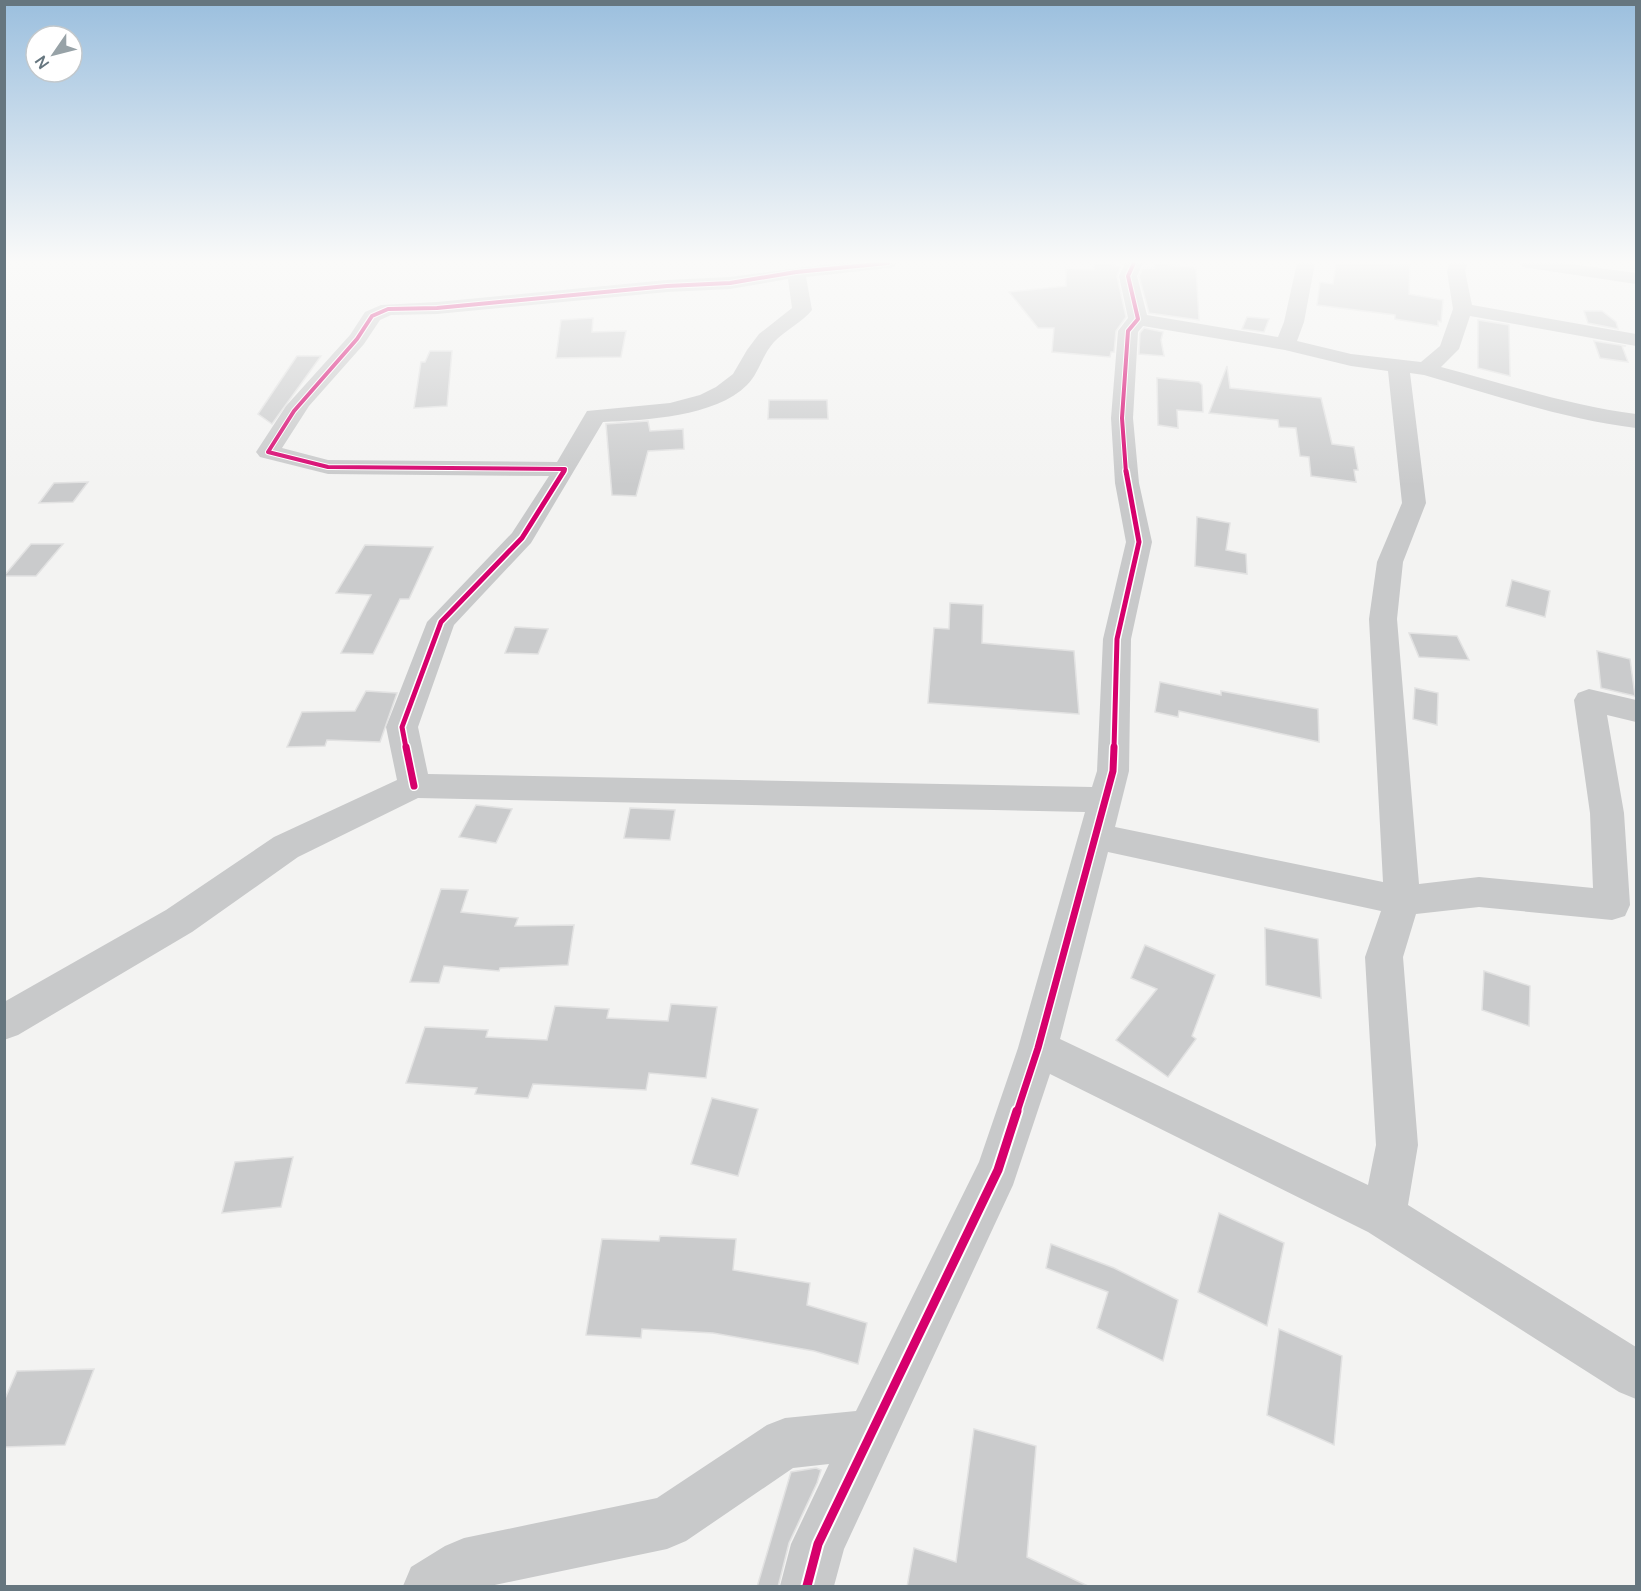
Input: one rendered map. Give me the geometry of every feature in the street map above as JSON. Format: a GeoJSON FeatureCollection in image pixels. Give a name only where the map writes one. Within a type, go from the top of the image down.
{"type":"FeatureCollection","features":[{"type":"Feature","properties":{"kind":"street"},"geometry":{"type":"LineString","coordinates":[[360,337],[324,375],[278,432],[268,452],[328,467],[565,469]]}},
{"type":"Feature","properties":{"kind":"street"},"geometry":{"type":"LineString","coordinates":[[414,786],[402,727],[441,622],[522,538],[595,416],[657,413],[715,397],[739,381],[759,348],[769,337]]}},
{"type":"Feature","properties":{"kind":"street"},"geometry":{"type":"LineString","coordinates":[[807,1587],[818,1545],[998,1170],[1038,1048],[1113,771],[1116,639],[1139,542],[1127,483],[1122,418],[1128,337]]}},
{"type":"Feature","properties":{"kind":"street"},"geometry":{"type":"LineString","coordinates":[[1245,337],[1351,360],[1412,367],[1559,406],[1636,422]]}},
{"type":"Feature","properties":{"kind":"street"},"geometry":{"type":"LineString","coordinates":[[1285,344],[1288,337]]}},
{"type":"Feature","properties":{"kind":"street"},"geometry":{"type":"LineString","coordinates":[[1412,367],[1449,349],[1453,337]]}},
{"type":"Feature","properties":{"kind":"street"},"geometry":{"type":"LineString","coordinates":[[1621,337],[1636,340]]}},
{"type":"Feature","properties":{"kind":"street"},"geometry":{"type":"LineString","coordinates":[[1384,1216],[1397,1145],[1384,957],[1402,901],[1383,619],[1390,562],[1414,503],[1412,367]]}},
{"type":"Feature","properties":{"kind":"street"},"geometry":{"type":"LineString","coordinates":[[1096,836],[1402,901],[1479,892],[1612,905],[1606,813],[1589,700],[1636,711]]}},
{"type":"Feature","properties":{"kind":"street"},"geometry":{"type":"LineString","coordinates":[[4,1023],[179,921],[286,847],[414,786],[1105,800]]}},
{"type":"Feature","properties":{"kind":"street"},"geometry":{"type":"LineString","coordinates":[[1038,1048],[1384,1216],[1636,1375]]}},
{"type":"Feature","properties":{"kind":"street"},"geometry":{"type":"LineString","coordinates":[[430,1587],[464,1565],[667,1522],[785,1443],[870,1435]]}},
{"type":"Feature","properties":{"kind":"building"},"geometry":{"type":"Polygon","coordinates":[[[559,337],[625,337],[621,357],[556,358],[559,337]]]}},
{"type":"Feature","properties":{"kind":"building"},"geometry":{"type":"Polygon","coordinates":[[[1053,337],[1115,337],[1114,352],[1111,352],[1110,357],[1052,352],[1053,337]]]}},
{"type":"Feature","properties":{"kind":"building"},"geometry":{"type":"Polygon","coordinates":[[[1140,337],[1162,337],[1164,356],[1139,354],[1140,337]]]}},
{"type":"Feature","properties":{"kind":"building"},"geometry":{"type":"Polygon","coordinates":[[[1478,337],[1509,337],[1510,376],[1478,368],[1478,337]]]}},
{"type":"Feature","properties":{"kind":"building"},"geometry":{"type":"Polygon","coordinates":[[[1594,341],[1626,346],[1622,346],[1628,362],[1600,358],[1594,341]]]}},
{"type":"Feature","properties":{"kind":"building"},"geometry":{"type":"Polygon","coordinates":[[[430,351],[452,351],[447,406],[414,408],[421,362],[425,362],[430,351]]]}},
{"type":"Feature","properties":{"kind":"building"},"geometry":{"type":"Polygon","coordinates":[[[297,356],[321,356],[272,424],[258,414],[297,356]]]}},
{"type":"Feature","properties":{"kind":"building"},"geometry":{"type":"Polygon","coordinates":[[[1227,366],[1230,388],[1321,398],[1332,444],[1354,447],[1358,470],[1354,470],[1356,482],[1311,476],[1309,457],[1300,456],[1296,428],[1279,427],[1278,420],[1209,413],[1227,366]]]}},
{"type":"Feature","properties":{"kind":"building"},"geometry":{"type":"Polygon","coordinates":[[[1157,378],[1199,382],[1202,385],[1203,412],[1177,410],[1178,428],[1158,425],[1157,378]]]}},
{"type":"Feature","properties":{"kind":"building"},"geometry":{"type":"Polygon","coordinates":[[[769,400],[827,400],[828,419],[768,419],[769,400]]]}},
{"type":"Feature","properties":{"kind":"building"},"geometry":{"type":"Polygon","coordinates":[[[648,421],[650,431],[683,429],[684,449],[648,451],[636,496],[612,495],[606,424],[648,421]]]}},
{"type":"Feature","properties":{"kind":"building"},"geometry":{"type":"Polygon","coordinates":[[[88,482],[73,502],[39,503],[54,483],[88,482]]]}},
{"type":"Feature","properties":{"kind":"building"},"geometry":{"type":"Polygon","coordinates":[[[1197,517],[1230,523],[1226,550],[1246,554],[1247,574],[1195,566],[1197,517]]]}},
{"type":"Feature","properties":{"kind":"building"},"geometry":{"type":"Polygon","coordinates":[[[31,544],[63,544],[36,576],[4,576],[31,544]]]}},
{"type":"Feature","properties":{"kind":"building"},"geometry":{"type":"Polygon","coordinates":[[[365,545],[433,547],[409,599],[400,599],[373,654],[341,653],[371,595],[336,593],[365,545]]]}},
{"type":"Feature","properties":{"kind":"building"},"geometry":{"type":"Polygon","coordinates":[[[1512,580],[1550,591],[1545,617],[1506,606],[1512,580]]]}},
{"type":"Feature","properties":{"kind":"building"},"geometry":{"type":"Polygon","coordinates":[[[950,603],[983,605],[982,643],[1074,651],[1079,714],[928,703],[934,628],[949,629],[950,603]]]}},
{"type":"Feature","properties":{"kind":"building"},"geometry":{"type":"Polygon","coordinates":[[[515,627],[548,629],[538,654],[505,653],[515,627]]]}},
{"type":"Feature","properties":{"kind":"building"},"geometry":{"type":"Polygon","coordinates":[[[1409,633],[1457,636],[1469,660],[1419,657],[1409,633]]]}},
{"type":"Feature","properties":{"kind":"building"},"geometry":{"type":"Polygon","coordinates":[[[1597,651],[1630,659],[1635,696],[1601,688],[1597,651]]]}},
{"type":"Feature","properties":{"kind":"building"},"geometry":{"type":"Polygon","coordinates":[[[1160,682],[1221,695],[1221,691],[1318,709],[1319,742],[1179,711],[1178,717],[1155,712],[1160,682]]]}},
{"type":"Feature","properties":{"kind":"building"},"geometry":{"type":"Polygon","coordinates":[[[1415,688],[1438,693],[1437,725],[1413,719],[1415,688]]]}},
{"type":"Feature","properties":{"kind":"building"},"geometry":{"type":"Polygon","coordinates":[[[366,691],[397,693],[380,742],[327,740],[325,746],[287,747],[302,712],[355,711],[366,691]]]}},
{"type":"Feature","properties":{"kind":"building"},"geometry":{"type":"Polygon","coordinates":[[[476,805],[512,809],[496,843],[459,837],[476,805]]]}},
{"type":"Feature","properties":{"kind":"building"},"geometry":{"type":"Polygon","coordinates":[[[630,808],[675,810],[670,840],[624,838],[630,808]]]}},
{"type":"Feature","properties":{"kind":"building"},"geometry":{"type":"Polygon","coordinates":[[[441,889],[468,890],[461,912],[518,918],[515,926],[574,925],[568,965],[500,968],[499,971],[444,966],[439,983],[410,982],[441,889]]]}},
{"type":"Feature","properties":{"kind":"building"},"geometry":{"type":"Polygon","coordinates":[[[1265,928],[1318,939],[1321,998],[1266,985],[1265,928]]]}},
{"type":"Feature","properties":{"kind":"building"},"geometry":{"type":"Polygon","coordinates":[[[1145,945],[1215,975],[1192,1036],[1196,1039],[1168,1077],[1116,1040],[1157,989],[1131,978],[1145,945]]]}},
{"type":"Feature","properties":{"kind":"building"},"geometry":{"type":"Polygon","coordinates":[[[1484,971],[1530,986],[1529,1026],[1482,1010],[1484,971]]]}},
{"type":"Feature","properties":{"kind":"building"},"geometry":{"type":"Polygon","coordinates":[[[671,1004],[717,1007],[706,1078],[649,1073],[646,1090],[533,1084],[528,1098],[475,1094],[477,1088],[406,1083],[425,1027],[488,1030],[486,1037],[547,1040],[555,1006],[609,1009],[607,1018],[668,1021],[671,1004]]]}},
{"type":"Feature","properties":{"kind":"building"},"geometry":{"type":"Polygon","coordinates":[[[712,1098],[758,1109],[738,1176],[691,1164],[712,1098]]]}},
{"type":"Feature","properties":{"kind":"building"},"geometry":{"type":"Polygon","coordinates":[[[293,1157],[281,1207],[222,1213],[235,1162],[293,1157]]]}},
{"type":"Feature","properties":{"kind":"building"},"geometry":{"type":"Polygon","coordinates":[[[1219,1213],[1284,1243],[1267,1326],[1198,1292],[1219,1213]]]}},
{"type":"Feature","properties":{"kind":"building"},"geometry":{"type":"Polygon","coordinates":[[[660,1236],[736,1239],[733,1270],[810,1283],[807,1305],[867,1323],[858,1364],[814,1351],[713,1333],[642,1329],[641,1338],[586,1335],[602,1239],[659,1241],[660,1236]]]}},
{"type":"Feature","properties":{"kind":"building"},"geometry":{"type":"Polygon","coordinates":[[[1051,1244],[1114,1268],[1178,1300],[1163,1361],[1097,1328],[1108,1292],[1046,1268],[1051,1244]]]}},
{"type":"Feature","properties":{"kind":"building"},"geometry":{"type":"Polygon","coordinates":[[[1279,1329],[1342,1356],[1334,1445],[1267,1415],[1279,1329]]]}},
{"type":"Feature","properties":{"kind":"building"},"geometry":{"type":"Polygon","coordinates":[[[94,1369],[65,1445],[4,1447],[4,1401],[17,1371],[94,1369]]]}},
{"type":"Feature","properties":{"kind":"building"},"geometry":{"type":"Polygon","coordinates":[[[974,1429],[1036,1446],[1027,1557],[1090,1587],[907,1587],[914,1548],[956,1562],[974,1429]]]}},
{"type":"Feature","properties":{"kind":"building"},"geometry":{"type":"Polygon","coordinates":[[[816,1468],[821,1470],[817,1483],[789,1543],[778,1587],[757,1587],[791,1472],[816,1468]]]}},
{"type":"Feature","properties":{"kind":"cycle path"},"geometry":{"type":"LineString","coordinates":[[358,337],[294,411],[279,431],[268,452],[328,467],[565,469],[522,538],[441,622],[402,727],[414,786]]}},
{"type":"Feature","properties":{"kind":"cycle path"},"geometry":{"type":"LineString","coordinates":[[807,1586],[818,1544],[998,1170],[1038,1048],[1113,771],[1117,639],[1139,542],[1127,483],[1122,418],[1128,337]]}}]}
